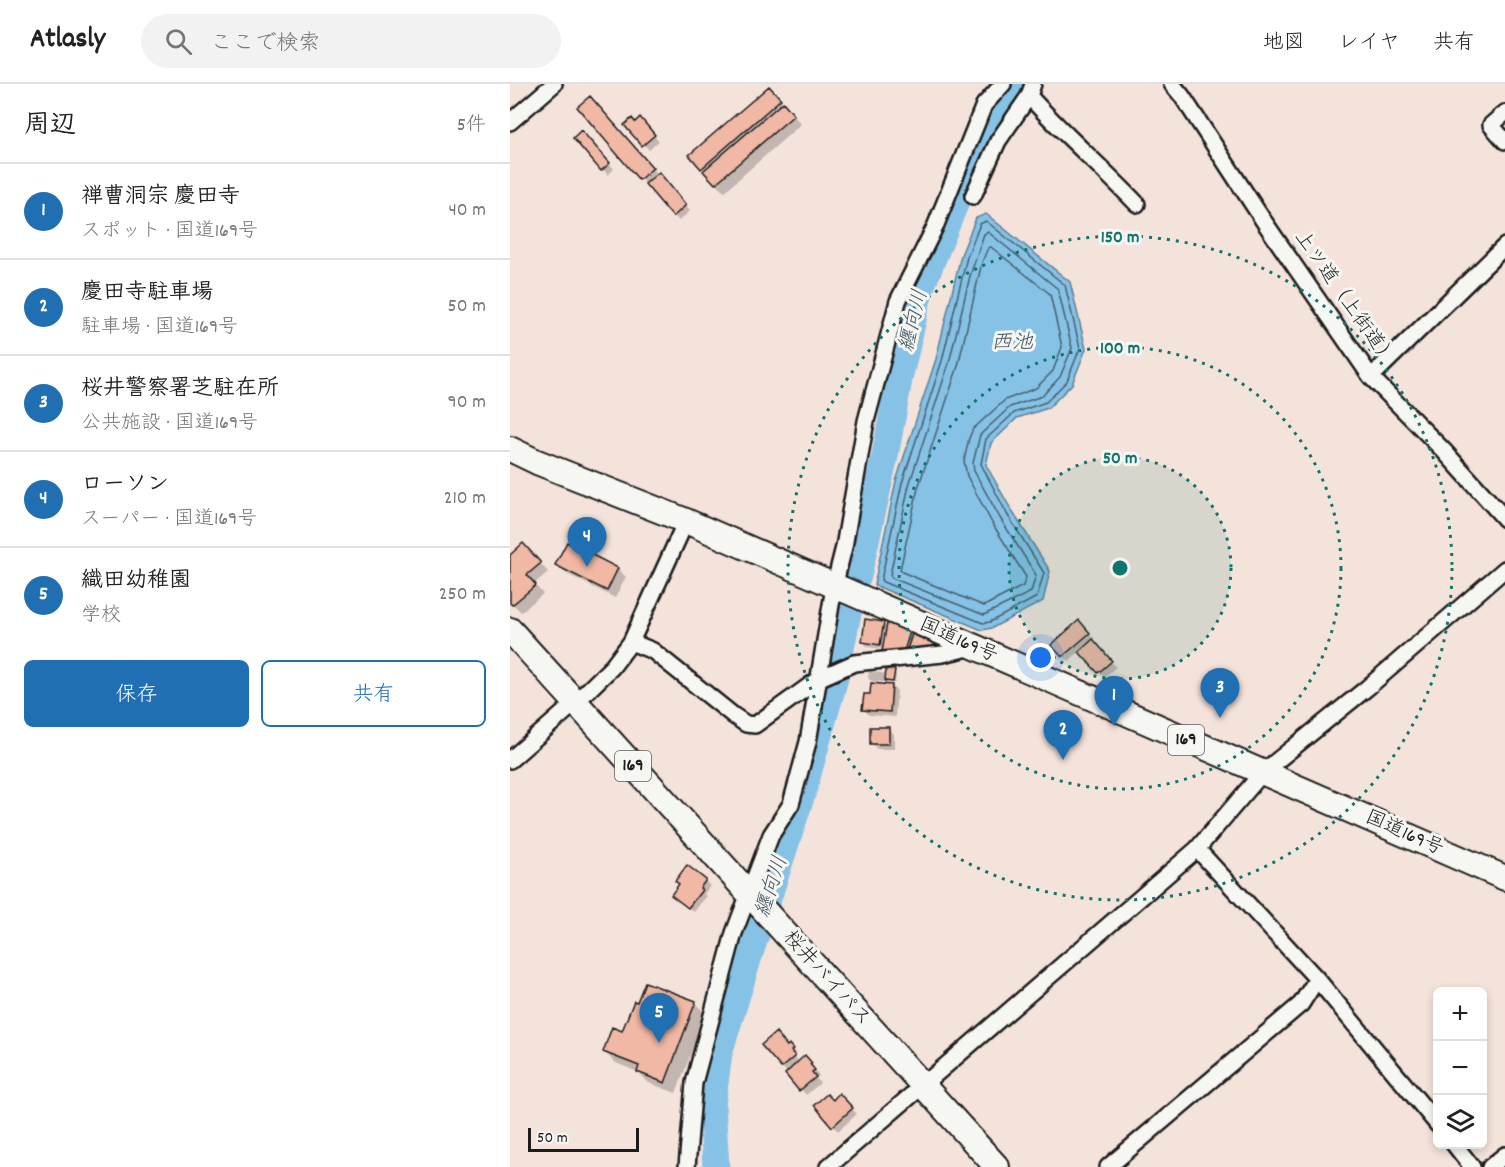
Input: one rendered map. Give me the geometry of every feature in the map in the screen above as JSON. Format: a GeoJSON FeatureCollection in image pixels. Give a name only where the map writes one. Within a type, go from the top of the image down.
{"type":"FeatureCollection","features":[{"type":"Feature","properties":{"kind":"highway","name":"国道169号"},"geometry":{"type":"LineString","coordinates":[[510,449],[537,462],[686,521],[1505,878]]}},
{"type":"Feature","properties":{"kind":"highway","name":"桜井バイパス"},"geometry":{"type":"LineString","coordinates":[[510,630],[998,1167]]}},
{"type":"Feature","properties":{"kind":"street"},"geometry":{"type":"LineString","coordinates":[[510,122],[554,84]]}},
{"type":"Feature","properties":{"kind":"street"},"geometry":{"type":"LineString","coordinates":[[687,1167],[694,1083],[734,933],[752,898],[771,835],[791,804],[808,742],[822,677],[834,586],[844,547],[866,421],[898,301],[935,227],[984,105],[1003,84]]}},
{"type":"Feature","properties":{"kind":"street","name":"上ツ道（上街道）"},"geometry":{"type":"LineString","coordinates":[[1172,84],[1371,377],[1453,459],[1505,519]]}},
{"type":"Feature","properties":{"kind":"street"},"geometry":{"type":"LineString","coordinates":[[972,196],[998,141],[1031,90],[1055,124],[1101,165],[1137,204]]}},
{"type":"Feature","properties":{"kind":"street"},"geometry":{"type":"LineString","coordinates":[[1505,113],[1491,125],[1505,141]]}},
{"type":"Feature","properties":{"kind":"street"},"geometry":{"type":"LineString","coordinates":[[1371,377],[1505,246]]}},
{"type":"Feature","properties":{"kind":"street"},"geometry":{"type":"LineString","coordinates":[[510,760],[612,668],[631,642],[686,521]]}},
{"type":"Feature","properties":{"kind":"street"},"geometry":{"type":"LineString","coordinates":[[828,1167],[1197,849],[1263,772],[1367,688],[1505,569]]}},
{"type":"Feature","properties":{"kind":"street"},"geometry":{"type":"LineString","coordinates":[[631,642],[652,651],[746,724],[755,725],[822,677],[854,663],[942,654],[973,647]]}},
{"type":"Feature","properties":{"kind":"street"},"geometry":{"type":"LineString","coordinates":[[1197,849],[1317,979],[1433,1120]]}},
{"type":"Feature","properties":{"kind":"street"},"geometry":{"type":"LineString","coordinates":[[1108,1167],[1301,1004],[1317,979]]}},
{"type":"Feature","properties":{"kind":"street"},"geometry":{"type":"LineString","coordinates":[[1458,1149],[1472,1167]]}},
{"type":"Feature","properties":{"kind":"street"},"geometry":{"type":"LineString","coordinates":[[1490,1167],[1505,1155]]}},
{"type":"Feature","properties":{"kind":"water","name":"西池"},"geometry":{"type":"Polygon","coordinates":[[[986,214],[1070,282],[1086,349],[1072,384],[1048,408],[1017,418],[991,443],[986,465],[1050,571],[1043,601],[992,628],[982,630],[874,585],[896,481],[936,359],[961,255],[976,218],[986,214]]]}},
{"type":"Feature","properties":{"kind":"building"},"geometry":{"type":"Polygon","coordinates":[[[769,86],[781,99],[701,169],[689,155],[769,86]]]}},
{"type":"Feature","properties":{"kind":"building"},"geometry":{"type":"Polygon","coordinates":[[[590,96],[653,168],[639,180],[577,107],[590,96]]]}},
{"type":"Feature","properties":{"kind":"building"},"geometry":{"type":"Polygon","coordinates":[[[783,102],[794,115],[715,184],[703,171],[783,102]]]}},
{"type":"Feature","properties":{"kind":"building"},"geometry":{"type":"Polygon","coordinates":[[[640,117],[655,135],[642,146],[624,125],[632,118],[635,122],[640,117]]]}},
{"type":"Feature","properties":{"kind":"building"},"geometry":{"type":"Polygon","coordinates":[[[581,130],[610,163],[601,171],[573,138],[581,130]]]}},
{"type":"Feature","properties":{"kind":"building"},"geometry":{"type":"Polygon","coordinates":[[[659,172],[686,205],[673,217],[645,184],[659,172]]]}},
{"type":"Feature","properties":{"kind":"building"},"geometry":{"type":"Polygon","coordinates":[[[567,542],[618,568],[607,591],[555,565],[567,542]]]}},
{"type":"Feature","properties":{"kind":"building"},"geometry":{"type":"Polygon","coordinates":[[[523,543],[541,563],[527,575],[536,585],[512,605],[510,603],[510,555],[523,543]]]}},
{"type":"Feature","properties":{"kind":"building"},"geometry":{"type":"Polygon","coordinates":[[[865,619],[884,622],[880,645],[862,642],[865,619]]]}},
{"type":"Feature","properties":{"kind":"building"},"geometry":{"type":"Polygon","coordinates":[[[1079,620],[1090,633],[1062,657],[1051,645],[1079,620]]]}},
{"type":"Feature","properties":{"kind":"building"},"geometry":{"type":"Polygon","coordinates":[[[887,623],[910,632],[904,651],[882,652],[887,623]]]}},
{"type":"Feature","properties":{"kind":"building"},"geometry":{"type":"Polygon","coordinates":[[[912,634],[937,645],[934,650],[906,653],[912,634]]]}},
{"type":"Feature","properties":{"kind":"building"},"geometry":{"type":"Polygon","coordinates":[[[1093,639],[1112,661],[1098,673],[1079,652],[1093,639]]]}},
{"type":"Feature","properties":{"kind":"building"},"geometry":{"type":"Polygon","coordinates":[[[886,669],[895,670],[893,682],[885,681],[886,669]]]}},
{"type":"Feature","properties":{"kind":"building"},"geometry":{"type":"Polygon","coordinates":[[[871,683],[892,685],[890,712],[862,710],[864,694],[870,694],[871,683]]]}},
{"type":"Feature","properties":{"kind":"building"},"geometry":{"type":"Polygon","coordinates":[[[870,727],[889,727],[889,744],[870,744],[870,727]]]}},
{"type":"Feature","properties":{"kind":"building"},"geometry":{"type":"Polygon","coordinates":[[[687,865],[706,880],[700,888],[702,890],[688,908],[671,895],[679,884],[675,881],[687,865]]]}},
{"type":"Feature","properties":{"kind":"building"},"geometry":{"type":"Polygon","coordinates":[[[645,982],[696,1001],[665,1083],[637,1072],[639,1066],[603,1052],[612,1027],[622,1031],[634,1001],[637,1002],[645,982]]]}},
{"type":"Feature","properties":{"kind":"building"},"geometry":{"type":"Polygon","coordinates":[[[776,1032],[787,1046],[789,1044],[793,1049],[791,1051],[795,1056],[781,1068],[761,1045],[776,1032]]]}},
{"type":"Feature","properties":{"kind":"building"},"geometry":{"type":"Polygon","coordinates":[[[805,1055],[812,1063],[810,1064],[815,1070],[812,1072],[816,1077],[799,1091],[785,1074],[805,1055]]]}},
{"type":"Feature","properties":{"kind":"building"},"geometry":{"type":"Polygon","coordinates":[[[839,1093],[853,1108],[832,1127],[814,1105],[827,1094],[833,1100],[839,1093]]]}},
{"type":"Feature","properties":{"kind":"waterway","name":"纒向川"},"geometry":{"type":"LineString","coordinates":[[858,576],[920,290],[966,177],[1001,112],[1020,84]]}},
{"type":"Feature","properties":{"kind":"waterway","name":"纒向川"},"geometry":{"type":"LineString","coordinates":[[716,1167],[712,1105],[719,1053],[803,791],[835,678],[849,608]]}},
{"type":"Feature","properties":{"kind":"place","name":"ローソン"},"geometry":{"type":"Point","coordinates":[587,567]}},
{"type":"Feature","properties":{"kind":"place","name":"桜井警察署芝駐在所"},"geometry":{"type":"Point","coordinates":[1220,718]}},
{"type":"Feature","properties":{"kind":"place","name":"禅曹洞宗 慶田寺"},"geometry":{"type":"Point","coordinates":[1114,726]}},
{"type":"Feature","properties":{"kind":"place","name":"慶田寺駐車場"},"geometry":{"type":"Point","coordinates":[1063,760]}},
{"type":"Feature","properties":{"kind":"place","name":"織田幼稚園"},"geometry":{"type":"Point","coordinates":[659,1043]}}]}
